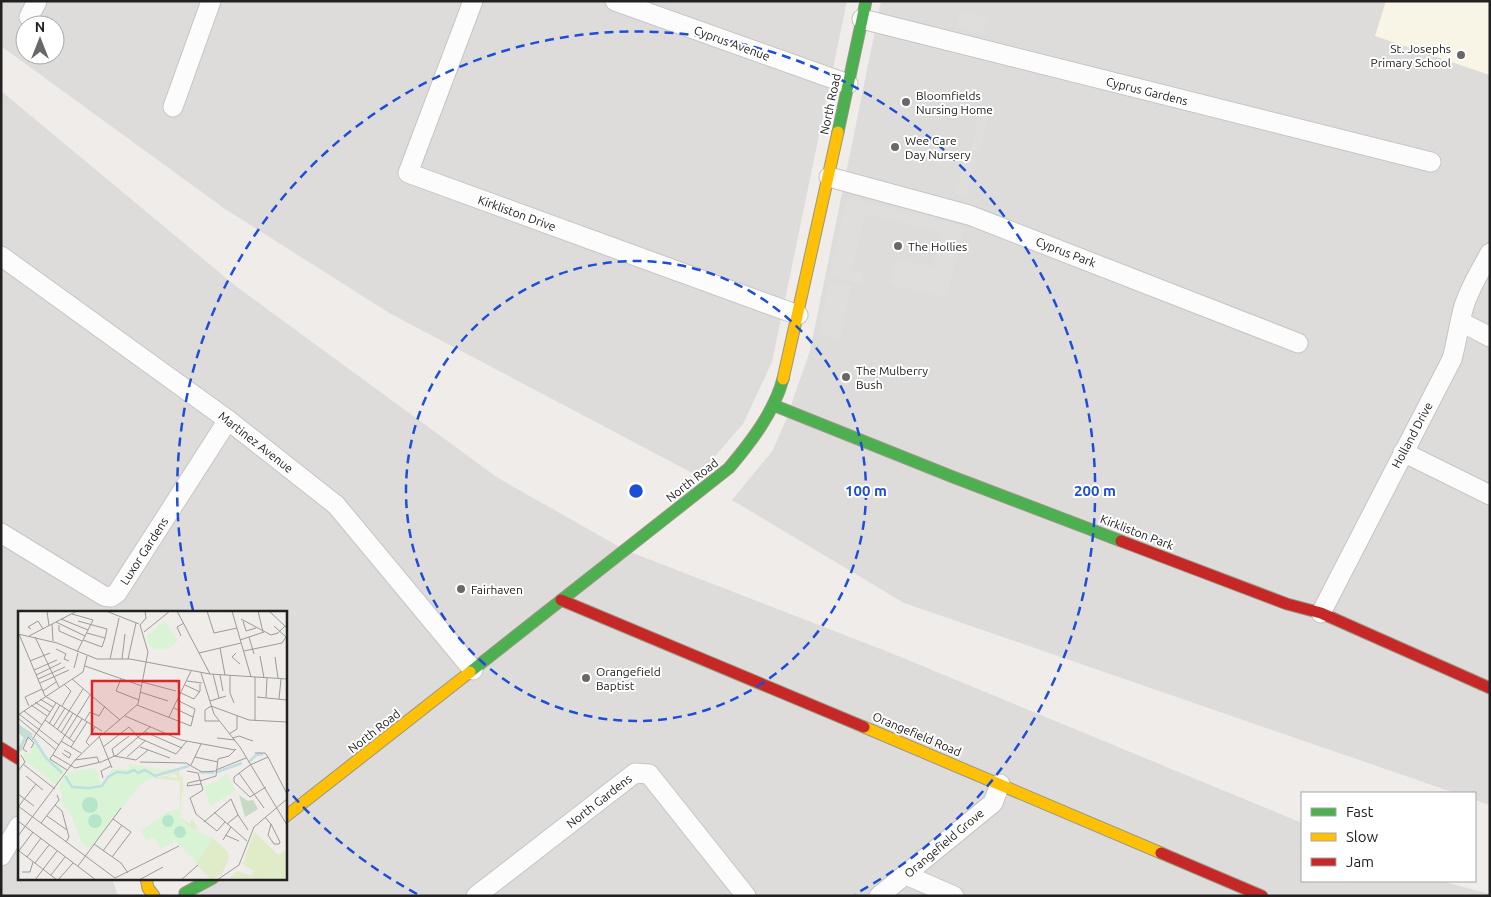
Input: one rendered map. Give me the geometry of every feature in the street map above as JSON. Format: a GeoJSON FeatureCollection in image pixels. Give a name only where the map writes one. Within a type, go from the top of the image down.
{"type":"FeatureCollection","features":[{"type":"Feature","properties":{"kind":"street"},"geometry":{"type":"LineString","coordinates":[[173,107],[211,1]]}},
{"type":"Feature","properties":{"kind":"street","name":"Kirkliston Drive"},"geometry":{"type":"LineString","coordinates":[[473,1],[408,174],[798,315]]}},
{"type":"Feature","properties":{"kind":"street","name":"Cyprus Avenue"},"geometry":{"type":"LineString","coordinates":[[615,1],[848,84]]}},
{"type":"Feature","properties":{"kind":"street","name":"North Road"},"geometry":{"type":"LineString","coordinates":[[286,817],[708,486],[729,468],[746,448],[773,405],[781,385],[829,177],[864,10]]}},
{"type":"Feature","properties":{"kind":"street","name":"Cyprus Gardens"},"geometry":{"type":"LineString","coordinates":[[864,10],[1431,162]]}},
{"type":"Feature","properties":{"kind":"street","name":"Cyprus Park"},"geometry":{"type":"LineString","coordinates":[[829,177],[969,215],[1298,343]]}},
{"type":"Feature","properties":{"kind":"street","name":"Holland Drive"},"geometry":{"type":"LineString","coordinates":[[1321,613],[1452,359],[1469,293],[1490,253]]}},
{"type":"Feature","properties":{"kind":"street","name":"Martinez Avenue"},"geometry":{"type":"LineString","coordinates":[[1,256],[228,420],[336,506],[473,670]]}},
{"type":"Feature","properties":{"kind":"street"},"geometry":{"type":"LineString","coordinates":[[1461,322],[1490,337]]}},
{"type":"Feature","properties":{"kind":"street","name":"Kirkliston Park"},"geometry":{"type":"LineString","coordinates":[[773,405],[953,477],[1278,601],[1321,613],[1490,688]]}},
{"type":"Feature","properties":{"kind":"street","name":"Luxor Gardens"},"geometry":{"type":"LineString","coordinates":[[1,533],[104,596],[111,598],[117,593],[228,420]]}},
{"type":"Feature","properties":{"kind":"street"},"geometry":{"type":"LineString","coordinates":[[1404,452],[1490,495]]}},
{"type":"Feature","properties":{"kind":"street","name":"Orangefield Road"},"geometry":{"type":"LineString","coordinates":[[562,600],[1262,896]]}},
{"type":"Feature","properties":{"kind":"street"},"geometry":{"type":"LineString","coordinates":[[1,748],[18,758]]}},
{"type":"Feature","properties":{"kind":"street","name":"North Gardens"},"geometry":{"type":"LineString","coordinates":[[476,896],[635,773],[649,774],[746,896]]}},
{"type":"Feature","properties":{"kind":"street","name":"Orangefield Grove"},"geometry":{"type":"LineString","coordinates":[[879,896],[993,803],[1000,784]]}},
{"type":"Feature","properties":{"kind":"street"},"geometry":{"type":"LineString","coordinates":[[1,856],[18,828]]}},
{"type":"Feature","properties":{"kind":"street"},"geometry":{"type":"LineString","coordinates":[[906,875],[954,896]]}},
{"type":"Feature","properties":{"kind":"street"},"geometry":{"type":"LineString","coordinates":[[183,894],[188,886],[189,880]]}},
{"type":"Feature","properties":{"kind":"street"},"geometry":{"type":"LineString","coordinates":[[183,894],[210,880]]}},
{"type":"Feature","properties":{"kind":"shaded area"},"geometry":{"type":"Polygon","coordinates":[[[1,1],[847,1],[772,362],[743,424],[698,476],[391,314],[225,209],[27,65],[65,65],[65,15],[15,15],[15,56],[1,46],[1,1]]]}},
{"type":"Feature","properties":{"kind":"shaded area"},"geometry":{"type":"Polygon","coordinates":[[[881,1],[1386,1],[1376,36],[1490,75],[1490,805],[1476,800],[1476,792],[1452,792],[904,603],[732,500],[773,450],[810,351],[881,1]]]}},
{"type":"Feature","properties":{"kind":"shaded area","name":"St. Josephs Primary School"},"geometry":{"type":"Polygon","coordinates":[[[1386,1],[1490,1],[1490,75],[1375,36],[1386,1]]]}},
{"type":"Feature","properties":{"kind":"shaded area"},"geometry":{"type":"Polygon","coordinates":[[[961,10],[988,18],[983,34],[957,27],[961,10]]]}},
{"type":"Feature","properties":{"kind":"shaded area"},"geometry":{"type":"Polygon","coordinates":[[[1,91],[237,287],[498,478],[625,550],[891,653],[1301,823],[1301,882],[1444,882],[1490,894],[1490,896],[175,896],[195,880],[286,880],[286,611],[18,611],[18,880],[113,880],[118,896],[1,896],[1,91]]]}},
{"type":"Feature","properties":{"kind":"shaded area"},"geometry":{"type":"Polygon","coordinates":[[[980,112],[989,115],[980,152],[971,150],[980,112]]]}},
{"type":"Feature","properties":{"kind":"shaded area"},"geometry":{"type":"Polygon","coordinates":[[[938,147],[976,157],[966,196],[955,193],[963,166],[935,158],[938,147]]]}},
{"type":"Feature","properties":{"kind":"shaded area"},"geometry":{"type":"Polygon","coordinates":[[[847,198],[964,226],[946,298],[889,284],[896,258],[933,267],[942,233],[865,214],[852,270],[863,272],[860,284],[829,277],[847,198]]]}},
{"type":"Feature","properties":{"kind":"shaded area"},"geometry":{"type":"Polygon","coordinates":[[[829,282],[851,286],[840,339],[819,334],[829,282]]]}},
{"type":"Feature","properties":{"kind":"traffic: fast"},"geometry":{"type":"LineString","coordinates":[[838,132],[866,1]]}},
{"type":"Feature","properties":{"kind":"traffic: fast"},"geometry":{"type":"LineString","coordinates":[[470,672],[729,468],[768,415],[783,379]]}},
{"type":"Feature","properties":{"kind":"traffic: fast"},"geometry":{"type":"LineString","coordinates":[[773,405],[953,477],[1121,541]]}},
{"type":"Feature","properties":{"kind":"traffic: fast"},"geometry":{"type":"LineString","coordinates":[[185,893],[209,880]]}},
{"type":"Feature","properties":{"kind":"traffic: slow"},"geometry":{"type":"LineString","coordinates":[[783,379],[838,132]]}},
{"type":"Feature","properties":{"kind":"traffic: slow"},"geometry":{"type":"LineString","coordinates":[[286,816],[470,672]]}},
{"type":"Feature","properties":{"kind":"traffic: slow"},"geometry":{"type":"LineString","coordinates":[[864,727],[1161,853]]}},
{"type":"Feature","properties":{"kind":"traffic: slow"},"geometry":{"type":"LineString","coordinates":[[146,880],[148,888],[154,896]]}},
{"type":"Feature","properties":{"kind":"traffic: jam"},"geometry":{"type":"LineString","coordinates":[[1121,541],[1287,604],[1321,613],[1490,688]]}},
{"type":"Feature","properties":{"kind":"traffic: jam"},"geometry":{"type":"LineString","coordinates":[[561,600],[864,727]]}},
{"type":"Feature","properties":{"kind":"traffic: jam"},"geometry":{"type":"LineString","coordinates":[[1,748],[18,758]]}},
{"type":"Feature","properties":{"kind":"traffic: jam"},"geometry":{"type":"LineString","coordinates":[[1161,853],[1262,896]]}},
{"type":"Feature","properties":{"kind":"place","name":"St. Josephs Primary School"},"geometry":{"type":"Point","coordinates":[1461,55]}},
{"type":"Feature","properties":{"kind":"place","name":"Bloomfields Nursing Home"},"geometry":{"type":"Point","coordinates":[906,102]}},
{"type":"Feature","properties":{"kind":"place","name":"Wee Care Day Nursery"},"geometry":{"type":"Point","coordinates":[895,147]}},
{"type":"Feature","properties":{"kind":"place","name":"The Hollies"},"geometry":{"type":"Point","coordinates":[898,246]}},
{"type":"Feature","properties":{"kind":"place","name":"The Mulberry Bush"},"geometry":{"type":"Point","coordinates":[846,377]}},
{"type":"Feature","properties":{"kind":"place","name":"Fairhaven"},"geometry":{"type":"Point","coordinates":[461,589]}},
{"type":"Feature","properties":{"kind":"place","name":"Orangefield Baptist"},"geometry":{"type":"Point","coordinates":[586,678]}}]}
